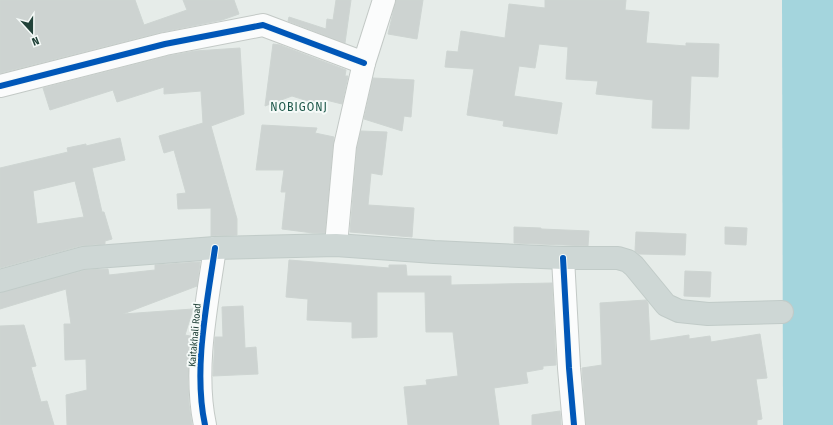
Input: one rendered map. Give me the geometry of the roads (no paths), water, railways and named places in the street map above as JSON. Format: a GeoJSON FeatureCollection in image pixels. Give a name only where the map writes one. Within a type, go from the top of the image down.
{"type":"FeatureCollection","features":[{"type":"Feature","properties":{"kind":"main road"},"geometry":{"type":"LineString","coordinates":[[0,281],[83,258],[216,248],[336,245],[434,252],[563,258],[618,258],[628,261],[634,266],[666,305],[680,311],[708,314],[782,312]]}},
{"type":"Feature","properties":{"kind":"street"},"geometry":{"type":"LineString","coordinates":[[336,245],[345,146],[364,63],[384,0]]}},
{"type":"Feature","properties":{"kind":"street"},"geometry":{"type":"LineString","coordinates":[[0,86],[165,44],[264,25],[364,63]]}},
{"type":"Feature","properties":{"kind":"street","name":"Kaitakhali Road"},"geometry":{"type":"LineString","coordinates":[[205,425],[202,412],[200,358],[216,248]]}},
{"type":"Feature","properties":{"kind":"street"},"geometry":{"type":"LineString","coordinates":[[563,258],[569,368],[574,425]]}},
{"type":"Feature","properties":{"kind":"water"},"geometry":{"type":"Polygon","coordinates":[[[782,0],[833,0],[833,425],[783,425],[782,0]]]}},
{"type":"Feature","properties":{"kind":"district","name":"NOBIGONJ"},"geometry":{"type":"Point","coordinates":[299,107]}}]}
